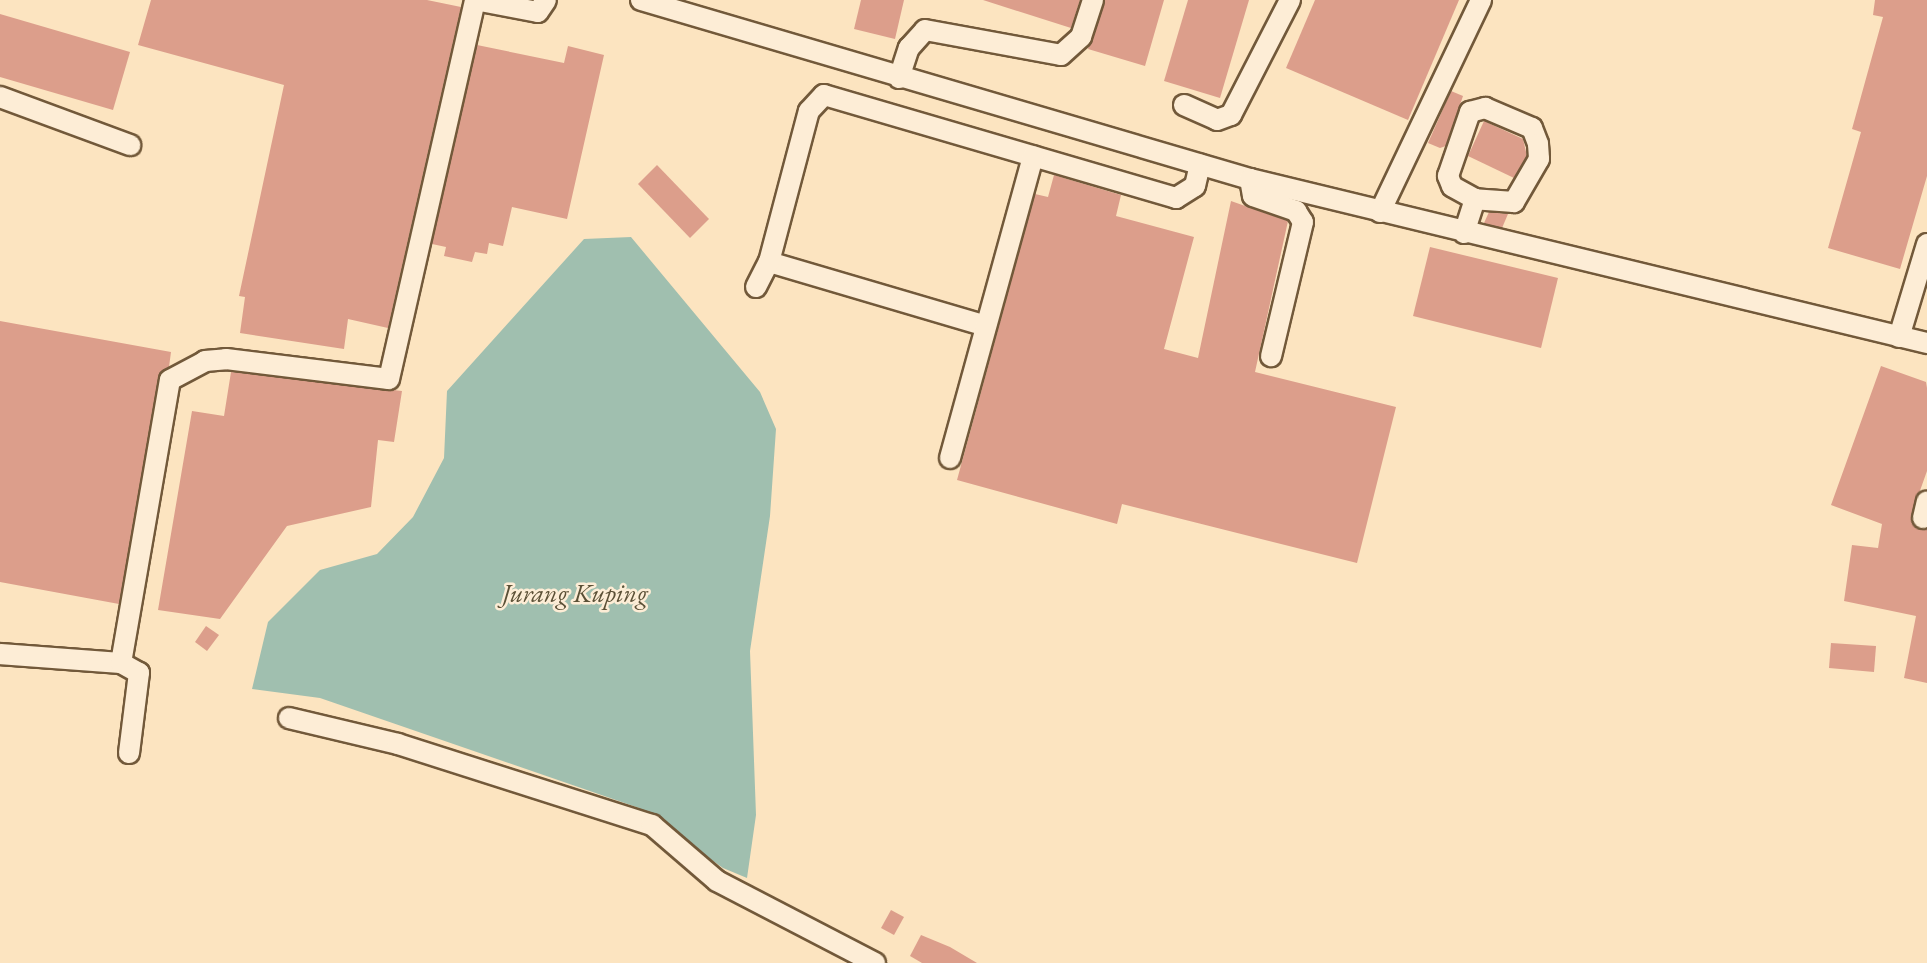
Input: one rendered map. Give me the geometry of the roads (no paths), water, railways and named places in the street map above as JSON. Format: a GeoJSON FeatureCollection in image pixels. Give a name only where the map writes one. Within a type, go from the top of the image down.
{"type":"FeatureCollection","features":[{"type":"Feature","properties":{"kind":"street"},"geometry":{"type":"LineString","coordinates":[[121,663],[170,380],[205,361],[226,359],[389,379],[475,0],[538,12],[546,0]]}},
{"type":"Feature","properties":{"kind":"street"},"geometry":{"type":"LineString","coordinates":[[899,78],[909,48],[926,30],[1060,55],[1081,37],[1093,0]]}},
{"type":"Feature","properties":{"kind":"street"},"geometry":{"type":"LineString","coordinates":[[1184,105],[1217,120],[1231,115],[1290,0]]}},
{"type":"Feature","properties":{"kind":"street"},"geometry":{"type":"LineString","coordinates":[[1380,212],[1481,0]]}},
{"type":"Feature","properties":{"kind":"street"},"geometry":{"type":"LineString","coordinates":[[654,2],[899,78],[1250,179],[1464,233],[1927,343]]}},
{"type":"Feature","properties":{"kind":"street"},"geometry":{"type":"LineString","coordinates":[[756,287],[770,262],[808,111],[824,95],[1176,198],[1195,186],[1200,165]]}},
{"type":"Feature","properties":{"kind":"street"},"geometry":{"type":"LineString","coordinates":[[0,97],[130,145]]}},
{"type":"Feature","properties":{"kind":"street"},"geometry":{"type":"LineString","coordinates":[[1485,108],[1532,128],[1539,159],[1518,200],[1475,199],[1452,186],[1448,176],[1470,112],[1485,108]]}},
{"type":"Feature","properties":{"kind":"street"},"geometry":{"type":"LineString","coordinates":[[950,458],[1033,156]]}},
{"type":"Feature","properties":{"kind":"street"},"geometry":{"type":"LineString","coordinates":[[1250,179],[1253,196],[1296,211],[1303,222],[1271,356]]}},
{"type":"Feature","properties":{"kind":"street"},"geometry":{"type":"LineString","coordinates":[[1464,233],[1475,199]]}},
{"type":"Feature","properties":{"kind":"street"},"geometry":{"type":"LineString","coordinates":[[1899,338],[1927,244]]}},
{"type":"Feature","properties":{"kind":"street"},"geometry":{"type":"LineString","coordinates":[[770,262],[986,326]]}},
{"type":"Feature","properties":{"kind":"street"},"geometry":{"type":"LineString","coordinates":[[0,654],[121,663],[139,673],[129,753]]}},
{"type":"Feature","properties":{"kind":"street"},"geometry":{"type":"LineString","coordinates":[[289,718],[398,744],[652,825],[717,881],[875,963]]}},
{"type":"Feature","properties":{"kind":"water","name":"Jurang Kuping"},"geometry":{"type":"Polygon","coordinates":[[[631,237],[760,392],[776,429],[770,516],[750,651],[756,815],[747,878],[723,868],[639,808],[320,698],[252,689],[268,622],[320,570],[377,554],[413,517],[444,458],[447,391],[584,239],[631,237]]]}}]}
